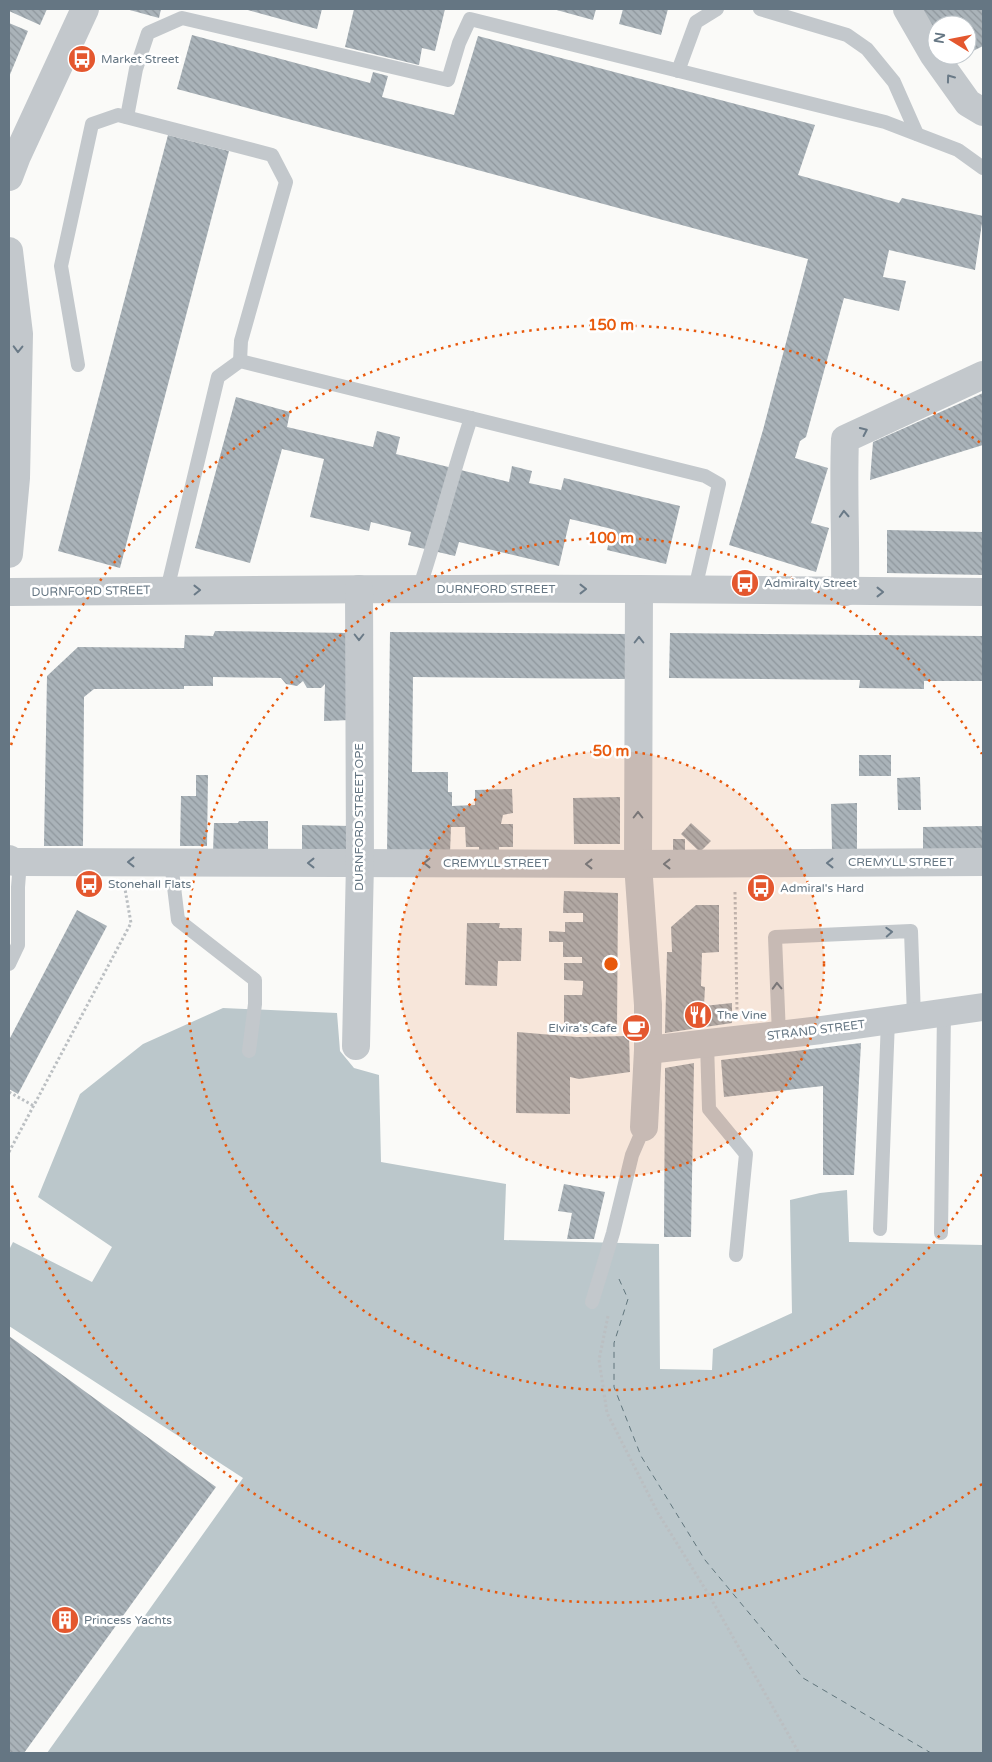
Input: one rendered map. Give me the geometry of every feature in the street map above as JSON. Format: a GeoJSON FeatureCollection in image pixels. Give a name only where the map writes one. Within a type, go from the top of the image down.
{"type":"FeatureCollection","features":[{"type":"Feature","properties":{"kind":"street"},"geometry":{"type":"LineString","coordinates":[[11,163],[85,9]]}},
{"type":"Feature","properties":{"kind":"street"},"geometry":{"type":"LineString","coordinates":[[906,9],[933,54],[968,103],[983,112]]}},
{"type":"Feature","properties":{"kind":"street"},"geometry":{"type":"LineString","coordinates":[[9,251],[18,334],[16,478],[9,554]]}},
{"type":"Feature","properties":{"kind":"street"},"geometry":{"type":"LineString","coordinates":[[845,592],[846,543],[843,485],[845,439],[983,375]]}},
{"type":"Feature","properties":{"kind":"street","name":"DURNFORD STREET"},"geometry":{"type":"LineString","coordinates":[[9,592],[359,588],[983,592]]}},
{"type":"Feature","properties":{"kind":"street","name":"DURNFORD STREET OPE"},"geometry":{"type":"LineString","coordinates":[[356,1046],[360,863],[359,588]]}},
{"type":"Feature","properties":{"kind":"street"},"geometry":{"type":"LineString","coordinates":[[639,589],[638,864],[648,1005],[644,1126]]}},
{"type":"Feature","properties":{"kind":"street","name":"CREMYLL STREET"},"geometry":{"type":"LineString","coordinates":[[14,860],[638,864],[983,862]]}},
{"type":"Feature","properties":{"kind":"street","name":"STRAND STREET"},"geometry":{"type":"LineString","coordinates":[[648,1050],[779,1035],[983,1007]]}},
{"type":"Feature","properties":{"kind":"lane"},"geometry":{"type":"LineString","coordinates":[[678,71],[696,22],[717,9]]}},
{"type":"Feature","properties":{"kind":"lane"},"geometry":{"type":"LineString","coordinates":[[760,9],[847,35],[867,49],[894,82],[917,134]]}},
{"type":"Feature","properties":{"kind":"lane"},"geometry":{"type":"LineString","coordinates":[[127,117],[136,69],[148,33],[182,18],[448,80],[469,14],[678,71],[885,122],[958,150],[983,168]]}},
{"type":"Feature","properties":{"kind":"lane"},"geometry":{"type":"LineString","coordinates":[[78,365],[61,266],[92,124],[118,115],[272,154],[286,182],[241,341],[240,360],[218,377],[167,590]]}},
{"type":"Feature","properties":{"kind":"lane"},"geometry":{"type":"LineString","coordinates":[[240,360],[705,476],[719,484],[695,589]]}},
{"type":"Feature","properties":{"kind":"lane"},"geometry":{"type":"LineString","coordinates":[[419,588],[432,550],[454,468],[471,418]]}},
{"type":"Feature","properties":{"kind":"lane"},"geometry":{"type":"LineString","coordinates":[[9,964],[18,945],[18,887],[14,860]]}},
{"type":"Feature","properties":{"kind":"lane"},"geometry":{"type":"LineString","coordinates":[[171,862],[178,920],[255,980],[255,1004],[249,1051]]}},
{"type":"Feature","properties":{"kind":"lane"},"geometry":{"type":"LineString","coordinates":[[779,1035],[775,937],[911,931],[914,1017]]}},
{"type":"Feature","properties":{"kind":"lane"},"geometry":{"type":"LineString","coordinates":[[940,1233],[944,1012]]}},
{"type":"Feature","properties":{"kind":"lane"},"geometry":{"type":"LineString","coordinates":[[880,1229],[888,1020]]}},
{"type":"Feature","properties":{"kind":"lane"},"geometry":{"type":"LineString","coordinates":[[707,1042],[709,1109],[746,1154],[736,1255]]}},
{"type":"Feature","properties":{"kind":"lane"},"geometry":{"type":"LineString","coordinates":[[592,1302],[613,1233],[632,1155],[644,1126]]}},
{"type":"Feature","properties":{"kind":"path"},"geometry":{"type":"LineString","coordinates":[[9,1152],[131,924],[120,862]]}},
{"type":"Feature","properties":{"kind":"path"},"geometry":{"type":"LineString","coordinates":[[734,863],[737,1039]]}},
{"type":"Feature","properties":{"kind":"path"},"geometry":{"type":"LineString","coordinates":[[9,1092],[34,1106]]}},
{"type":"Feature","properties":{"kind":"path"},"geometry":{"type":"LineString","coordinates":[[610,1307],[600,1360],[607,1413],[658,1514],[714,1603],[799,1753]]}},
{"type":"Feature","properties":{"kind":"shaded area"},"geometry":{"type":"Polygon","coordinates":[[[223,1008],[337,1013],[340,1051],[354,1068],[379,1075],[381,1162],[506,1184],[504,1240],[659,1244],[660,1369],[712,1370],[713,1349],[792,1313],[790,1200],[820,1193],[847,1190],[849,1242],[983,1245],[983,1753],[47,1753],[243,1478],[9,1326],[9,1250],[13,1242],[92,1282],[112,1247],[38,1197],[80,1094],[143,1044],[223,1008]]]}},
{"type":"Feature","properties":{"kind":"building"},"geometry":{"type":"Polygon","coordinates":[[[9,9],[47,9],[40,25],[9,11],[9,9]]]}},
{"type":"Feature","properties":{"kind":"building"},"geometry":{"type":"Polygon","coordinates":[[[126,9],[161,9],[159,18],[126,9]]]}},
{"type":"Feature","properties":{"kind":"building"},"geometry":{"type":"Polygon","coordinates":[[[244,9],[322,9],[317,29],[244,9]]]}},
{"type":"Feature","properties":{"kind":"building"},"geometry":{"type":"Polygon","coordinates":[[[354,9],[445,9],[435,51],[422,48],[419,65],[345,47],[354,9]]]}},
{"type":"Feature","properties":{"kind":"building"},"geometry":{"type":"Polygon","coordinates":[[[553,9],[596,9],[593,20],[553,9]]]}},
{"type":"Feature","properties":{"kind":"building"},"geometry":{"type":"Polygon","coordinates":[[[623,9],[668,9],[661,35],[619,24],[623,9]]]}},
{"type":"Feature","properties":{"kind":"building"},"geometry":{"type":"Polygon","coordinates":[[[921,9],[983,9],[983,46],[977,49],[977,15],[927,15],[927,20],[921,9]]]}},
{"type":"Feature","properties":{"kind":"building"},"geometry":{"type":"Polygon","coordinates":[[[9,23],[28,31],[9,77],[9,23]]]}},
{"type":"Feature","properties":{"kind":"building"},"geometry":{"type":"Polygon","coordinates":[[[192,35],[370,83],[373,72],[388,76],[382,97],[454,115],[478,36],[815,125],[798,175],[899,203],[902,198],[983,216],[975,270],[889,250],[883,277],[906,281],[899,311],[844,298],[806,437],[800,441],[795,458],[828,468],[811,523],[829,528],[816,572],[729,545],[763,430],[808,259],[177,89],[192,35]]]}},
{"type":"Feature","properties":{"kind":"building"},"geometry":{"type":"Polygon","coordinates":[[[168,135],[229,151],[120,568],[58,551],[168,135]]]}},
{"type":"Feature","properties":{"kind":"building"},"geometry":{"type":"Polygon","coordinates":[[[983,393],[983,445],[870,480],[873,442],[983,393]]]}},
{"type":"Feature","properties":{"kind":"building"},"geometry":{"type":"Polygon","coordinates":[[[236,397],[290,412],[287,427],[373,447],[377,431],[400,437],[396,454],[509,482],[512,466],[532,471],[529,483],[561,490],[564,478],[680,506],[666,564],[607,550],[612,529],[570,519],[559,566],[459,542],[455,556],[408,545],[411,532],[371,522],[369,531],[310,517],[324,459],[282,449],[250,563],[195,548],[236,397]]]}},
{"type":"Feature","properties":{"kind":"building"},"geometry":{"type":"Polygon","coordinates":[[[887,530],[983,532],[983,575],[887,573],[887,530]]]}},
{"type":"Feature","properties":{"kind":"building"},"geometry":{"type":"Polygon","coordinates":[[[215,631],[350,633],[351,720],[324,721],[325,684],[321,688],[307,688],[303,681],[297,686],[286,684],[281,678],[213,677],[213,686],[184,686],[184,689],[94,689],[84,697],[83,846],[44,846],[47,676],[78,647],[184,648],[185,635],[213,636],[215,631]]]}},
{"type":"Feature","properties":{"kind":"building"},"geometry":{"type":"Polygon","coordinates":[[[390,632],[628,634],[627,679],[413,677],[412,772],[448,772],[448,792],[452,792],[452,806],[475,805],[475,790],[512,789],[513,813],[503,815],[501,824],[513,824],[513,847],[499,847],[499,852],[479,852],[479,847],[466,847],[465,827],[451,827],[450,853],[387,853],[390,632]]]}},
{"type":"Feature","properties":{"kind":"building"},"geometry":{"type":"Polygon","coordinates":[[[670,633],[983,636],[983,681],[924,681],[924,689],[859,688],[860,680],[669,678],[670,633]]]}},
{"type":"Feature","properties":{"kind":"building"},"geometry":{"type":"Polygon","coordinates":[[[859,755],[891,755],[891,776],[859,776],[859,755]]]}},
{"type":"Feature","properties":{"kind":"building"},"geometry":{"type":"Polygon","coordinates":[[[196,775],[208,775],[207,846],[180,846],[181,796],[196,796],[196,775]]]}},
{"type":"Feature","properties":{"kind":"building"},"geometry":{"type":"Polygon","coordinates":[[[920,777],[921,810],[898,810],[897,778],[920,777]]]}},
{"type":"Feature","properties":{"kind":"building"},"geometry":{"type":"Polygon","coordinates":[[[620,797],[620,844],[574,844],[573,798],[620,797]]]}},
{"type":"Feature","properties":{"kind":"building"},"geometry":{"type":"Polygon","coordinates":[[[857,803],[857,850],[832,850],[831,804],[857,803]]]}},
{"type":"Feature","properties":{"kind":"building"},"geometry":{"type":"Polygon","coordinates":[[[239,821],[268,821],[268,854],[213,852],[214,823],[238,823],[239,821]]]}},
{"type":"Feature","properties":{"kind":"building"},"geometry":{"type":"Polygon","coordinates":[[[691,823],[711,841],[700,852],[681,834],[691,823]]]}},
{"type":"Feature","properties":{"kind":"building"},"geometry":{"type":"Polygon","coordinates":[[[302,825],[351,826],[350,855],[302,854],[302,825]]]}},
{"type":"Feature","properties":{"kind":"building"},"geometry":{"type":"Polygon","coordinates":[[[983,826],[983,849],[923,850],[923,827],[983,826]]]}},
{"type":"Feature","properties":{"kind":"building"},"geometry":{"type":"Polygon","coordinates":[[[673,839],[685,839],[685,852],[673,851],[673,839]]]}},
{"type":"Feature","properties":{"kind":"building"},"geometry":{"type":"Polygon","coordinates":[[[564,891],[618,893],[617,1032],[583,1033],[583,1024],[564,1024],[564,995],[582,995],[583,981],[564,980],[564,963],[582,963],[582,957],[563,957],[563,942],[549,942],[549,931],[565,932],[565,922],[583,922],[583,913],[563,913],[564,891]]]}},
{"type":"Feature","properties":{"kind":"building"},"geometry":{"type":"Polygon","coordinates":[[[696,905],[719,905],[719,952],[702,953],[701,986],[705,987],[704,1006],[732,1003],[732,1023],[665,1033],[667,952],[672,952],[671,927],[696,905]]]}},
{"type":"Feature","properties":{"kind":"building"},"geometry":{"type":"Polygon","coordinates":[[[77,910],[107,926],[18,1094],[9,1089],[9,1040],[77,910]]]}},
{"type":"Feature","properties":{"kind":"building"},"geometry":{"type":"Polygon","coordinates":[[[467,923],[500,923],[499,928],[522,928],[521,961],[498,961],[497,986],[465,985],[467,923]]]}},
{"type":"Feature","properties":{"kind":"building"},"geometry":{"type":"Polygon","coordinates":[[[517,1032],[577,1037],[629,1036],[630,1072],[579,1079],[570,1077],[570,1114],[516,1113],[517,1032]]]}},
{"type":"Feature","properties":{"kind":"building"},"geometry":{"type":"Polygon","coordinates":[[[861,1043],[854,1175],[823,1175],[823,1086],[724,1097],[721,1060],[861,1043]]]}},
{"type":"Feature","properties":{"kind":"building"},"geometry":{"type":"Polygon","coordinates":[[[694,1063],[691,1237],[664,1237],[665,1068],[694,1063]]]}},
{"type":"Feature","properties":{"kind":"building"},"geometry":{"type":"Polygon","coordinates":[[[564,1184],[605,1192],[594,1239],[567,1239],[572,1213],[558,1211],[564,1184]]]}},
{"type":"Feature","properties":{"kind":"building","name":"Princess Yachts"},"geometry":{"type":"Polygon","coordinates":[[[9,1336],[216,1487],[24,1753],[9,1753],[9,1336]]]}},
{"type":"Feature","properties":{"kind":"ferry route"},"geometry":{"type":"LineString","coordinates":[[619,1279],[628,1299],[614,1343],[614,1387],[641,1456],[705,1560],[803,1678],[931,1753]]}},
{"type":"Feature","properties":{"kind":"place","name":"Market Street"},"geometry":{"type":"Point","coordinates":[82,59]}},
{"type":"Feature","properties":{"kind":"place","name":"Admiralty Street"},"geometry":{"type":"Point","coordinates":[745,583]}},
{"type":"Feature","properties":{"kind":"place","name":"Stonehall Flats"},"geometry":{"type":"Point","coordinates":[89,884]}},
{"type":"Feature","properties":{"kind":"place","name":"Admiral's Hard"},"geometry":{"type":"Point","coordinates":[761,888]}},
{"type":"Feature","properties":{"kind":"place","name":"The Vine"},"geometry":{"type":"Point","coordinates":[698,1015]}},
{"type":"Feature","properties":{"kind":"place","name":"Elvira's Cafe"},"geometry":{"type":"Point","coordinates":[636,1028]}},
{"type":"Feature","properties":{"kind":"place","name":"Princess Yachts"},"geometry":{"type":"Point","coordinates":[65,1620]}}]}
